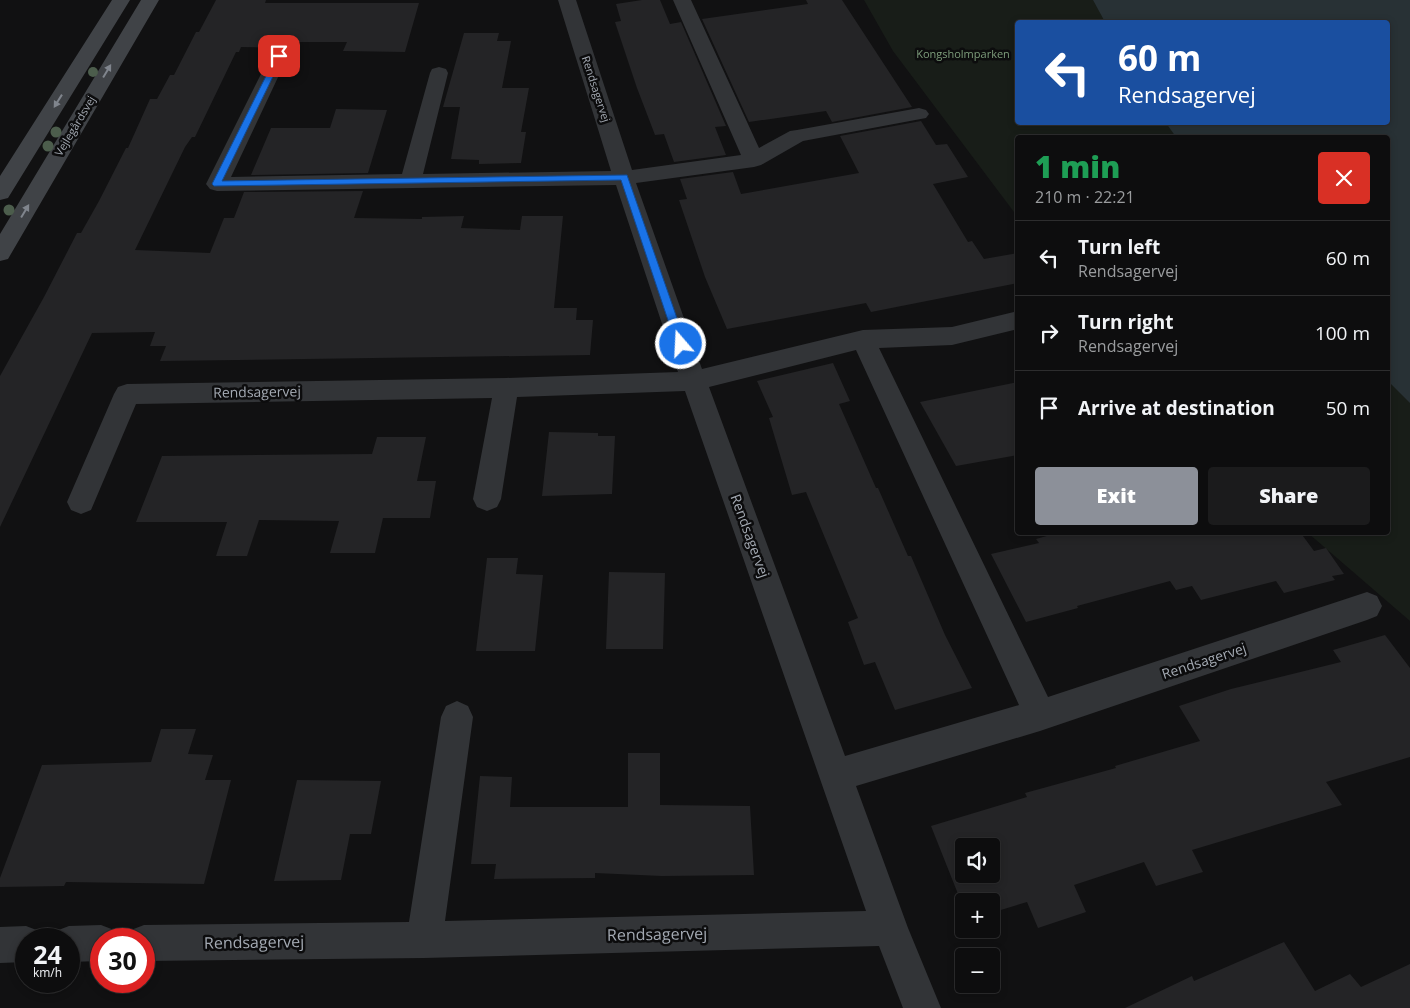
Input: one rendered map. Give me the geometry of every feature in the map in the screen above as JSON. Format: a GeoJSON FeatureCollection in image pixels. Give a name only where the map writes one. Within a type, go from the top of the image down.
{"type":"FeatureCollection","features":[{"type":"Feature","properties":{"kind":"street"},"geometry":{"type":"LineString","coordinates":[[0,193],[121,0]]}},
{"type":"Feature","properties":{"kind":"street","name":"Vejlegårdsvej"},"geometry":{"type":"LineString","coordinates":[[0,253],[150,0]]}},
{"type":"Feature","properties":{"kind":"street","name":"Rendsagervej"},"geometry":{"type":"LineString","coordinates":[[568,0],[624,178],[694,381],[837,775],[890,928],[922,1008]]}},
{"type":"Feature","properties":{"kind":"street"},"geometry":{"type":"LineString","coordinates":[[682,0],[754,160]]}},
{"type":"Feature","properties":{"kind":"street"},"geometry":{"type":"LineString","coordinates":[[279,56],[217,184],[624,178],[754,160],[797,136],[919,114]]}},
{"type":"Feature","properties":{"kind":"street"},"geometry":{"type":"LineString","coordinates":[[411,180],[438,72]]}},
{"type":"Feature","properties":{"kind":"street","name":"Rendsagervej"},"geometry":{"type":"LineString","coordinates":[[81,502],[127,394],[506,388],[694,381],[864,339],[952,336],[1015,321]]}},
{"type":"Feature","properties":{"kind":"street"},"geometry":{"type":"LineString","coordinates":[[864,339],[1040,715]]}},
{"type":"Feature","properties":{"kind":"street"},"geometry":{"type":"LineString","coordinates":[[487,499],[506,388]]}},
{"type":"Feature","properties":{"kind":"street","name":"Rendsagervej"},"geometry":{"type":"LineString","coordinates":[[837,775],[1040,715],[1367,606]]}},
{"type":"Feature","properties":{"kind":"street"},"geometry":{"type":"LineString","coordinates":[[424,940],[457,717]]}},
{"type":"Feature","properties":{"kind":"street","name":"Rendsagervej"},"geometry":{"type":"LineString","coordinates":[[155,943],[424,940],[890,928]]}},
{"type":"Feature","properties":{"kind":"street"},"geometry":{"type":"LineString","coordinates":[[0,945],[15,944]]}},
{"type":"Feature","properties":{"kind":"green space","name":"Kongsholmparken"},"geometry":{"type":"Polygon","coordinates":[[[864,0],[1410,0],[1410,621],[1310,535],[1390,535],[1390,135],[1015,135],[1015,213],[893,51],[864,0]]]}},
{"type":"Feature","properties":{"kind":"shaded area"},"geometry":{"type":"Polygon","coordinates":[[[1093,0],[1410,0],[1410,403],[1390,383],[1390,135],[1175,135],[1167,125],[1390,125],[1390,20],[1104,20],[1093,0]]]}},
{"type":"Feature","properties":{"kind":"building"},"geometry":{"type":"Polygon","coordinates":[[[216,0],[266,0],[265,3],[419,3],[405,52],[343,51],[347,42],[287,42],[284,48],[241,47],[239,52],[236,52],[195,137],[192,137],[185,147],[135,250],[210,253],[224,218],[234,218],[244,192],[363,191],[354,218],[422,219],[422,217],[464,216],[461,228],[520,230],[522,216],[563,216],[554,308],[577,308],[576,320],[593,320],[590,355],[160,361],[166,346],[150,346],[155,332],[92,333],[0,527],[0,376],[77,233],[81,233],[126,148],[128,148],[150,99],[157,99],[170,75],[174,75],[196,32],[199,32],[216,0]]]}},
{"type":"Feature","properties":{"kind":"building"},"geometry":{"type":"Polygon","coordinates":[[[642,0],[660,0],[670,24],[681,22],[726,126],[715,127],[726,155],[674,162],[664,134],[655,135],[615,22],[621,21],[616,4],[642,0]]]}},
{"type":"Feature","properties":{"kind":"building"},"geometry":{"type":"Polygon","coordinates":[[[806,0],[842,0],[912,107],[832,122],[826,111],[749,122],[702,19],[808,4],[806,0]]]}},
{"type":"Feature","properties":{"kind":"building"},"geometry":{"type":"Polygon","coordinates":[[[464,33],[499,33],[497,41],[511,41],[502,88],[529,88],[521,132],[526,132],[521,163],[479,164],[479,160],[451,159],[460,107],[443,107],[464,33]]]}},
{"type":"Feature","properties":{"kind":"building"},"geometry":{"type":"Polygon","coordinates":[[[336,109],[387,110],[368,173],[251,175],[271,128],[330,128],[336,109]]]}},
{"type":"Feature","properties":{"kind":"building"},"geometry":{"type":"Polygon","coordinates":[[[921,121],[936,145],[947,144],[968,177],[933,184],[968,242],[972,241],[984,259],[1015,254],[1015,284],[871,312],[866,303],[727,329],[705,277],[679,200],[687,199],[680,179],[733,172],[741,194],[859,173],[840,136],[921,121]]]}},
{"type":"Feature","properties":{"kind":"building"},"geometry":{"type":"Polygon","coordinates":[[[833,363],[850,401],[839,404],[876,488],[878,488],[908,556],[911,556],[945,635],[972,688],[895,710],[875,662],[864,665],[848,622],[858,618],[806,492],[792,495],[769,418],[773,417],[757,381],[833,363]]]}},
{"type":"Feature","properties":{"kind":"building"},"geometry":{"type":"Polygon","coordinates":[[[1015,383],[1015,456],[956,466],[920,402],[1015,383]]]}},
{"type":"Feature","properties":{"kind":"building"},"geometry":{"type":"Polygon","coordinates":[[[549,432],[598,433],[598,436],[615,436],[612,494],[542,496],[549,432]]]}},
{"type":"Feature","properties":{"kind":"building"},"geometry":{"type":"Polygon","coordinates":[[[377,437],[426,437],[417,481],[436,481],[430,518],[383,518],[375,553],[330,553],[339,521],[259,520],[247,556],[216,556],[227,522],[136,522],[162,456],[372,454],[377,437]]]}},
{"type":"Feature","properties":{"kind":"building"},"geometry":{"type":"Polygon","coordinates":[[[1050,535],[1302,535],[1314,551],[1326,548],[1344,574],[1332,576],[1335,580],[1284,593],[1276,581],[1201,600],[1192,586],[1176,590],[1170,581],[1026,622],[991,554],[1039,543],[1036,539],[1050,535]]]}},
{"type":"Feature","properties":{"kind":"building"},"geometry":{"type":"Polygon","coordinates":[[[487,558],[518,558],[516,574],[543,575],[535,651],[476,651],[487,558]]]}},
{"type":"Feature","properties":{"kind":"building"},"geometry":{"type":"Polygon","coordinates":[[[609,572],[665,573],[663,649],[606,649],[609,572]]]}},
{"type":"Feature","properties":{"kind":"building"},"geometry":{"type":"Polygon","coordinates":[[[1385,635],[1410,668],[1410,757],[1326,782],[1342,805],[1192,850],[1203,872],[1156,886],[1144,862],[1074,885],[1086,912],[1038,928],[1027,902],[1000,910],[1000,893],[958,893],[931,826],[1027,797],[1025,793],[1116,768],[1115,766],[1200,741],[1179,706],[1231,689],[1341,662],[1333,650],[1385,635]]]}},
{"type":"Feature","properties":{"kind":"building"},"geometry":{"type":"Polygon","coordinates":[[[161,729],[196,729],[188,754],[213,755],[205,780],[231,780],[204,884],[66,882],[64,886],[0,887],[0,878],[42,765],[151,762],[161,729]]]}},
{"type":"Feature","properties":{"kind":"building"},"geometry":{"type":"Polygon","coordinates":[[[628,753],[660,753],[660,805],[750,806],[754,875],[662,876],[595,873],[595,878],[494,879],[496,864],[471,864],[480,776],[512,777],[510,807],[628,807],[628,753]]]}},
{"type":"Feature","properties":{"kind":"building"},"geometry":{"type":"Polygon","coordinates":[[[297,780],[381,781],[371,834],[350,834],[341,880],[274,881],[297,780]]]}},
{"type":"Feature","properties":{"kind":"building"},"geometry":{"type":"Polygon","coordinates":[[[1284,942],[1315,991],[1350,974],[1361,987],[1410,964],[1410,1008],[1125,1008],[1192,976],[1194,981],[1284,942]]]}},
{"type":"Feature","properties":{"kind":"route"},"geometry":{"type":"LineString","coordinates":[[279,56],[217,184],[624,178],[681,344]]}}]}
